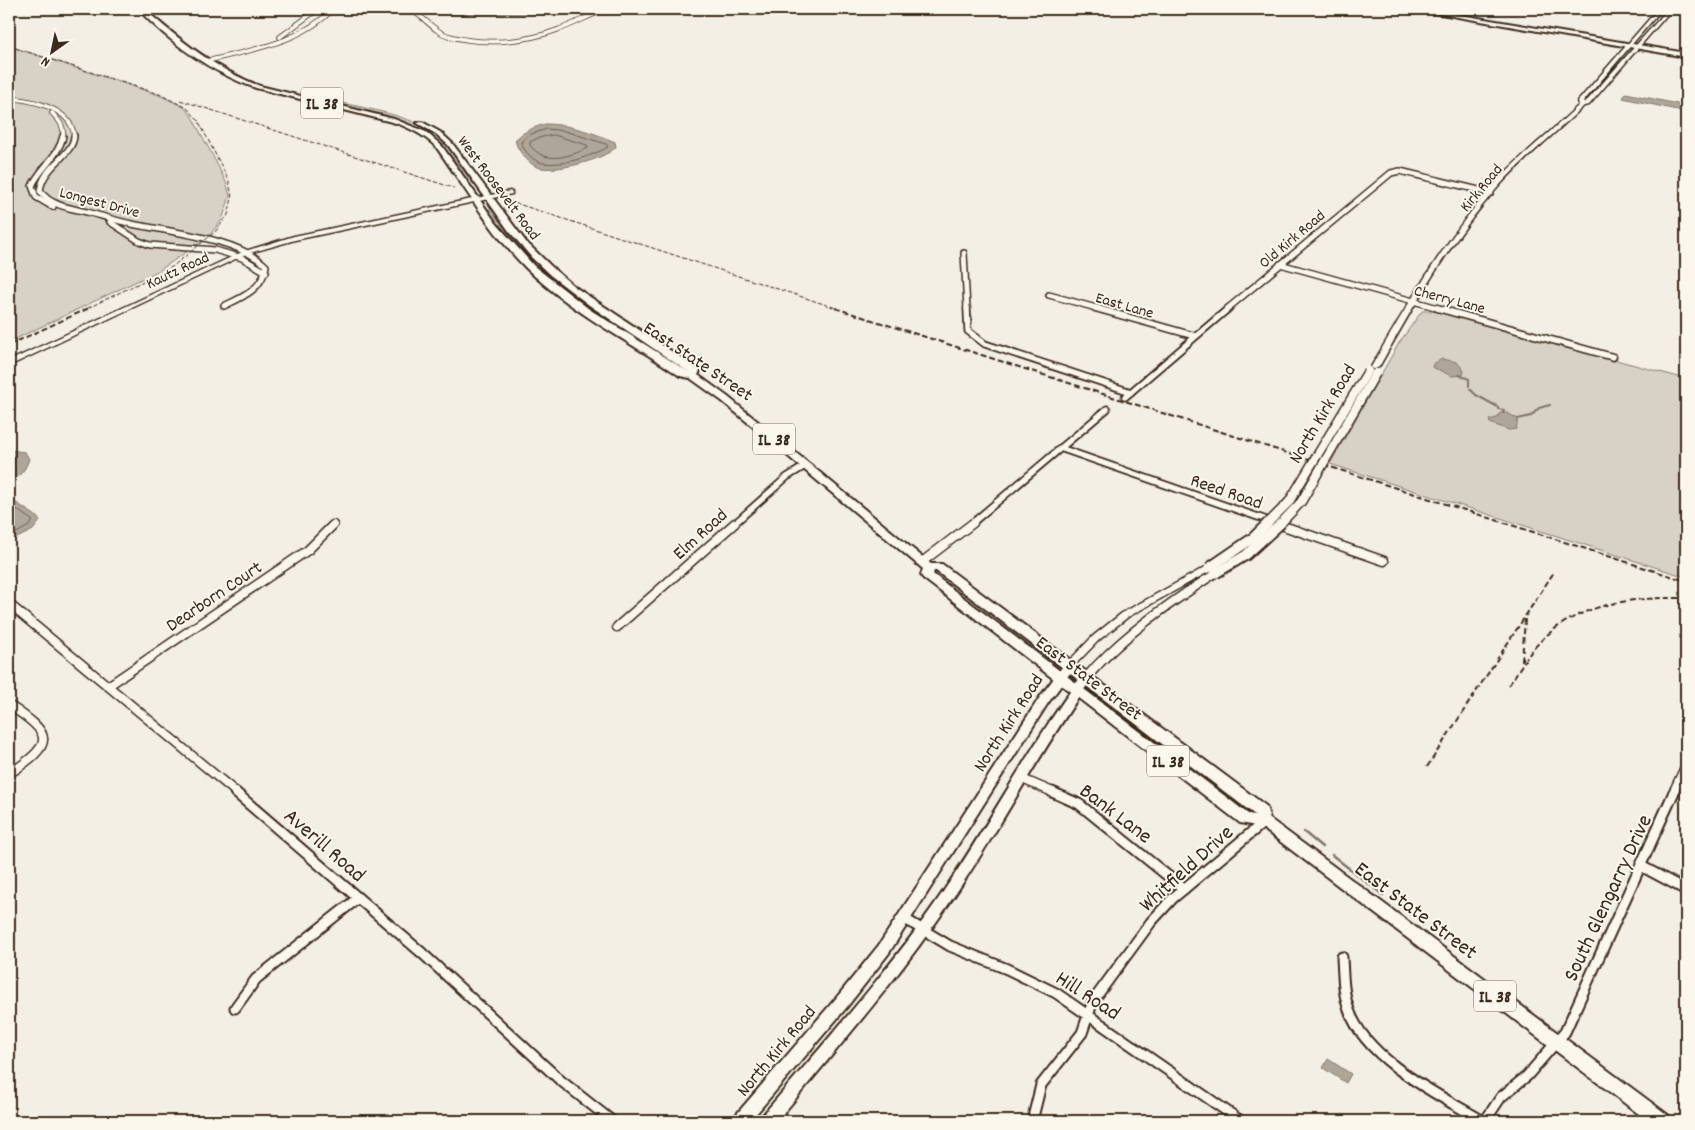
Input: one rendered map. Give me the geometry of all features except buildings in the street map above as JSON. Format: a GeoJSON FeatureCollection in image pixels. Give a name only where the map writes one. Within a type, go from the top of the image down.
{"type":"FeatureCollection","features":[{"type":"Feature","properties":{"kind":"main road","name":"West Roosevelt Road"},"geometry":{"type":"LineString","coordinates":[[141,9],[180,42],[224,63]]}},
{"type":"Feature","properties":{"kind":"main road"},"geometry":{"type":"LineString","coordinates":[[150,9],[169,23]]}},
{"type":"Feature","properties":{"kind":"main road"},"geometry":{"type":"LineString","coordinates":[[1418,9],[1686,53]]}},
{"type":"Feature","properties":{"kind":"main road"},"geometry":{"type":"LineString","coordinates":[[1430,9],[1630,44]]}},
{"type":"Feature","properties":{"kind":"main road","name":"West Roosevelt Road"},"geometry":{"type":"LineString","coordinates":[[210,57],[228,74],[247,83],[385,118],[416,129],[430,137],[440,147],[476,198]]}},
{"type":"Feature","properties":{"kind":"main road","name":"West Roosevelt Road"},"geometry":{"type":"LineString","coordinates":[[231,67],[258,81],[401,116],[426,126],[450,144],[520,240],[556,275],[597,307],[695,371],[693,376]]}},
{"type":"Feature","properties":{"kind":"main road","name":"East State Street"},"geometry":{"type":"LineString","coordinates":[[476,198],[509,244],[539,275],[571,300],[683,374],[693,376],[737,409],[926,565],[938,567],[1261,810],[1264,822]]}},
{"type":"Feature","properties":{"kind":"main road","name":"East State Street"},"geometry":{"type":"LineString","coordinates":[[926,565],[927,575],[1245,819],[1264,822],[1662,1121]]}},
{"type":"Feature","properties":{"kind":"main road","name":"North Kirk Road"},"geometry":{"type":"LineString","coordinates":[[740,1121],[864,975],[904,919],[1059,678],[1069,666]]}},
{"type":"Feature","properties":{"kind":"main road","name":"North Kirk Road"},"geometry":{"type":"LineString","coordinates":[[767,1121],[923,930],[953,887],[1063,708],[1086,678]]}},
{"type":"Feature","properties":{"kind":"street"},"geometry":{"type":"LineString","coordinates":[[210,57],[252,46],[280,36],[292,30],[306,16],[318,9]]}},
{"type":"Feature","properties":{"kind":"street"},"geometry":{"type":"LineString","coordinates":[[210,57],[263,46],[305,31],[322,21],[333,9]]}},
{"type":"Feature","properties":{"kind":"street"},"geometry":{"type":"LineString","coordinates":[[408,9],[412,9],[424,16],[434,29],[447,35],[474,40],[495,41],[541,36],[566,27],[583,17],[610,9]]}},
{"type":"Feature","properties":{"kind":"street"},"geometry":{"type":"LineString","coordinates":[[1630,44],[1660,9]]}},
{"type":"Feature","properties":{"kind":"street"},"geometry":{"type":"LineString","coordinates":[[1582,105],[1587,104],[1670,9]]}},
{"type":"Feature","properties":{"kind":"street","name":"Kirk Road"},"geometry":{"type":"LineString","coordinates":[[1373,371],[1437,264],[1490,193],[1513,168],[1582,105],[1580,102],[1630,44]]}},
{"type":"Feature","properties":{"kind":"street","name":"Longest Drive"},"geometry":{"type":"LineString","coordinates":[[9,99],[33,101],[52,108],[60,113],[73,127],[75,134],[70,148],[41,178],[40,191],[45,197],[62,206],[133,224],[176,231],[231,246],[261,261],[266,266],[266,272]]}},
{"type":"Feature","properties":{"kind":"street","name":"Longest Drive"},"geometry":{"type":"LineString","coordinates":[[9,99],[43,108],[57,117],[61,124],[62,142],[60,147],[33,182],[34,194],[39,200],[56,208],[116,224],[132,238],[149,245],[191,247],[236,256],[256,264],[266,272]]}},
{"type":"Feature","properties":{"kind":"street","name":"Old Kirk Road"},"geometry":{"type":"LineString","coordinates":[[1125,397],[1280,264],[1395,171],[1490,193]]}},
{"type":"Feature","properties":{"kind":"street","name":"Kautz Road"},"geometry":{"type":"LineString","coordinates":[[9,364],[244,253],[294,238],[364,222],[376,222],[509,191]]}},
{"type":"Feature","properties":{"kind":"street"},"geometry":{"type":"LineString","coordinates":[[191,247],[201,239]]}},
{"type":"Feature","properties":{"kind":"street"},"geometry":{"type":"LineString","coordinates":[[964,253],[968,331],[985,344],[1131,392]]}},
{"type":"Feature","properties":{"kind":"street","name":"Cherry Lane"},"geometry":{"type":"LineString","coordinates":[[1280,264],[1613,357]]}},
{"type":"Feature","properties":{"kind":"street"},"geometry":{"type":"LineString","coordinates":[[224,306],[258,286],[264,280],[266,272]]}},
{"type":"Feature","properties":{"kind":"street","name":"East Lane"},"geometry":{"type":"LineString","coordinates":[[1050,295],[1195,336]]}},
{"type":"Feature","properties":{"kind":"street","name":"North Kirk Road"},"geometry":{"type":"LineString","coordinates":[[1069,666],[1096,638],[1125,615],[1246,555],[1268,537],[1296,507],[1311,486],[1373,371]]}},
{"type":"Feature","properties":{"kind":"street"},"geometry":{"type":"LineString","coordinates":[[926,565],[950,542],[1107,409]]}},
{"type":"Feature","properties":{"kind":"street","name":"Reed Road"},"geometry":{"type":"LineString","coordinates":[[1060,448],[1384,561]]}},
{"type":"Feature","properties":{"kind":"street","name":"Elm Road"},"geometry":{"type":"LineString","coordinates":[[616,628],[787,477],[806,466]]}},
{"type":"Feature","properties":{"kind":"street","name":"Dearborn Court"},"geometry":{"type":"LineString","coordinates":[[108,686],[308,550],[333,525]]}},
{"type":"Feature","properties":{"kind":"street","name":"North Kirk Road"},"geometry":{"type":"LineString","coordinates":[[1086,678],[1100,661],[1129,634],[1213,571]]}},
{"type":"Feature","properties":{"kind":"street","name":"Averill Road"},"geometry":{"type":"LineString","coordinates":[[9,604],[358,898],[422,953],[560,1080],[612,1121]]}},
{"type":"Feature","properties":{"kind":"street"},"geometry":{"type":"LineString","coordinates":[[9,705],[37,726],[43,733],[44,738],[34,755],[9,774]]}},
{"type":"Feature","properties":{"kind":"street","name":"South Glengarry Drive"},"geometry":{"type":"LineString","coordinates":[[1484,1121],[1501,1097],[1527,1076],[1565,1032],[1686,765]]}},
{"type":"Feature","properties":{"kind":"street","name":"Bank Lane"},"geometry":{"type":"LineString","coordinates":[[1020,778],[1079,804],[1184,889]]}},
{"type":"Feature","properties":{"kind":"street","name":"Whitfield Drive"},"geometry":{"type":"LineString","coordinates":[[1032,1121],[1041,1085],[1082,1034],[1093,1001],[1151,922],[1184,889],[1264,822]]}},
{"type":"Feature","properties":{"kind":"street"},"geometry":{"type":"LineString","coordinates":[[1641,866],[1686,890]]}},
{"type":"Feature","properties":{"kind":"street"},"geometry":{"type":"LineString","coordinates":[[235,1008],[256,979],[358,898]]}},
{"type":"Feature","properties":{"kind":"street","name":"Hill Road"},"geometry":{"type":"LineString","coordinates":[[904,919],[965,953],[1007,969],[1056,993],[1241,1121]]}},
{"type":"Feature","properties":{"kind":"street"},"geometry":{"type":"LineString","coordinates":[[1342,957],[1344,993],[1352,1017],[1368,1042],[1393,1064],[1484,1121]]}},
{"type":"Feature","properties":{"kind":"shaded area"},"geometry":{"type":"Polygon","coordinates":[[[9,46],[159,95],[184,107],[191,115],[215,160],[226,182],[230,196],[222,220],[208,237],[160,270],[9,342],[9,46]]]}},
{"type":"Feature","properties":{"kind":"shaded area"},"geometry":{"type":"Polygon","coordinates":[[[328,100],[404,118],[432,131],[452,150],[476,183],[473,184],[438,141],[421,129],[395,118],[324,101],[328,100]]]}},
{"type":"Feature","properties":{"kind":"shaded area"},"geometry":{"type":"Polygon","coordinates":[[[487,209],[490,209],[530,257],[578,297],[575,299],[538,268],[517,247],[487,209]]]}},
{"type":"Feature","properties":{"kind":"shaded area"},"geometry":{"type":"Polygon","coordinates":[[[1422,311],[1435,311],[1686,379],[1686,577],[1330,464],[1399,343],[1422,311]]]}},
{"type":"Feature","properties":{"kind":"water"},"geometry":{"type":"Polygon","coordinates":[[[432,9],[590,9],[562,15],[522,13],[448,14],[432,9]]]}},
{"type":"Feature","properties":{"kind":"water"},"geometry":{"type":"Polygon","coordinates":[[[1626,93],[1686,106],[1686,112],[1623,98],[1626,93]]]}},
{"type":"Feature","properties":{"kind":"water"},"geometry":{"type":"Polygon","coordinates":[[[546,124],[572,127],[590,132],[615,142],[616,147],[610,152],[590,161],[566,167],[537,167],[523,156],[515,140],[529,130],[546,124]]]}},
{"type":"Feature","properties":{"kind":"water"},"geometry":{"type":"Polygon","coordinates":[[[1442,359],[1457,362],[1464,371],[1463,375],[1452,376],[1432,367],[1433,364],[1442,359]]]}},
{"type":"Feature","properties":{"kind":"water"},"geometry":{"type":"Polygon","coordinates":[[[1500,413],[1507,413],[1518,419],[1516,429],[1509,430],[1490,423],[1489,420],[1497,418],[1500,413]]]}},
{"type":"Feature","properties":{"kind":"water"},"geometry":{"type":"Polygon","coordinates":[[[9,450],[25,452],[29,459],[22,472],[17,477],[9,480],[9,450]]]}},
{"type":"Feature","properties":{"kind":"water"},"geometry":{"type":"Polygon","coordinates":[[[9,498],[36,516],[40,521],[33,530],[9,542],[9,498]]]}},
{"type":"Feature","properties":{"kind":"water"},"geometry":{"type":"Polygon","coordinates":[[[1328,1059],[1351,1074],[1346,1083],[1323,1068],[1328,1059]]]}},
{"type":"Feature","properties":{"kind":"waterway"},"geometry":{"type":"LineString","coordinates":[[1459,375],[1469,379],[1469,386]]}},
{"type":"Feature","properties":{"kind":"waterway"},"geometry":{"type":"LineString","coordinates":[[1470,389],[1476,395],[1498,407],[1498,409],[1504,410],[1503,413]]}},
{"type":"Feature","properties":{"kind":"waterway"},"geometry":{"type":"LineString","coordinates":[[1518,419],[1531,416],[1539,408],[1550,405]]}},
{"type":"Feature","properties":{"kind":"waterway"},"geometry":{"type":"LineString","coordinates":[[1304,832],[1322,847]]}},
{"type":"Feature","properties":{"kind":"waterway"},"geometry":{"type":"LineString","coordinates":[[1332,855],[1383,895]]}},
{"type":"Feature","properties":{"kind":"railway"},"geometry":{"type":"LineString","coordinates":[[9,46],[159,94],[187,108],[198,120],[229,181],[232,198],[228,215],[215,232],[172,267],[86,309]]}},
{"type":"Feature","properties":{"kind":"railway"},"geometry":{"type":"LineString","coordinates":[[180,100],[454,188]]}},
{"type":"Feature","properties":{"kind":"railway"},"geometry":{"type":"LineString","coordinates":[[509,201],[839,309]]}},
{"type":"Feature","properties":{"kind":"railway"},"geometry":{"type":"LineString","coordinates":[[9,345],[89,308]]}},
{"type":"Feature","properties":{"kind":"railway"},"geometry":{"type":"LineString","coordinates":[[835,308],[1686,581]]}},
{"type":"Feature","properties":{"kind":"railway"},"geometry":{"type":"LineString","coordinates":[[1427,767],[1554,572]]}},
{"type":"Feature","properties":{"kind":"railway"},"geometry":{"type":"LineString","coordinates":[[1509,685],[1540,641],[1561,625],[1577,616],[1594,609],[1630,601],[1686,598]]}},
{"type":"Feature","properties":{"kind":"railway"},"geometry":{"type":"LineString","coordinates":[[1522,661],[1525,619]]}}]}
